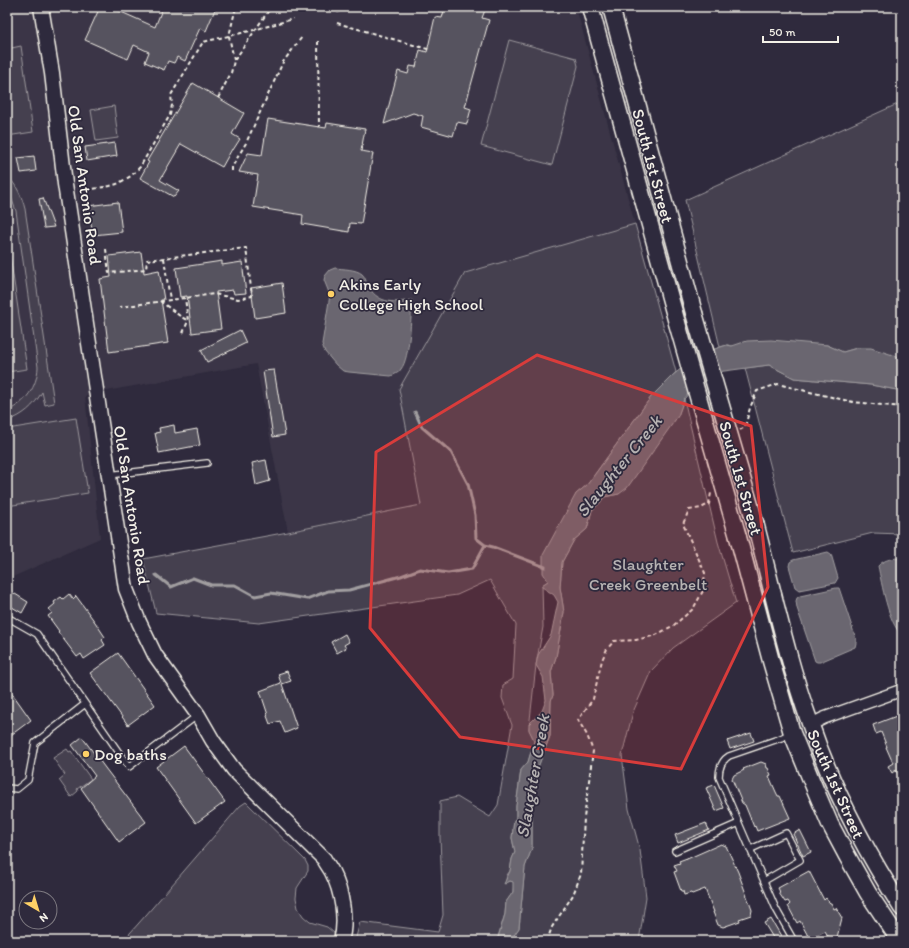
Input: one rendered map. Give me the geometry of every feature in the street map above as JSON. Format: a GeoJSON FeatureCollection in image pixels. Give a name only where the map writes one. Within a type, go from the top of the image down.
{"type":"FeatureCollection","features":[{"type":"Feature","properties":{"kind":"main road","name":"South 1st Street"},"geometry":{"type":"LineString","coordinates":[[590,7],[792,733],[830,824],[868,893],[900,941]]}},
{"type":"Feature","properties":{"kind":"main road","name":"South 1st Street"},"geometry":{"type":"LineString","coordinates":[[611,7],[694,313],[756,526],[792,666],[810,724],[844,806],[861,839],[902,908]]}},
{"type":"Feature","properties":{"kind":"main road"},"geometry":{"type":"LineString","coordinates":[[792,733],[810,724]]}},
{"type":"Feature","properties":{"kind":"street","name":"Old San Antonio Road"},"geometry":{"type":"LineString","coordinates":[[41,7],[52,73],[65,184],[126,589],[139,622],[155,655],[198,715],[213,741],[234,770],[324,859],[332,872],[338,885],[344,920],[341,941]]}},
{"type":"Feature","properties":{"kind":"street"},"geometry":{"type":"LineString","coordinates":[[810,724],[902,690]]}},
{"type":"Feature","properties":{"kind":"lane"},"geometry":{"type":"LineString","coordinates":[[109,475],[208,462]]}},
{"type":"Feature","properties":{"kind":"lane"},"geometry":{"type":"LineString","coordinates":[[7,617],[36,634],[129,767],[198,715]]}},
{"type":"Feature","properties":{"kind":"lane"},"geometry":{"type":"LineString","coordinates":[[7,788],[17,789],[28,780],[35,743],[85,704]]}},
{"type":"Feature","properties":{"kind":"lane"},"geometry":{"type":"LineString","coordinates":[[792,733],[724,759],[719,771],[719,777],[776,909],[794,941]]}},
{"type":"Feature","properties":{"kind":"lane"},"geometry":{"type":"LineString","coordinates":[[675,851],[740,823]]}},
{"type":"Feature","properties":{"kind":"lane"},"geometry":{"type":"LineString","coordinates":[[751,850],[786,833],[800,860],[764,881]]}},
{"type":"Feature","properties":{"kind":"path"},"geometry":{"type":"LineString","coordinates":[[218,98],[232,73],[234,61],[229,36],[236,7]]}},
{"type":"Feature","properties":{"kind":"path"},"geometry":{"type":"LineString","coordinates":[[234,61],[271,7]]}},
{"type":"Feature","properties":{"kind":"path"},"geometry":{"type":"LineString","coordinates":[[337,12],[356,7]]}},
{"type":"Feature","properties":{"kind":"path"},"geometry":{"type":"LineString","coordinates":[[87,190],[117,184],[131,176],[140,167],[170,116],[172,105],[171,95],[203,42],[293,19]]}},
{"type":"Feature","properties":{"kind":"path"},"geometry":{"type":"LineString","coordinates":[[337,23],[431,50]]}},
{"type":"Feature","properties":{"kind":"path"},"geometry":{"type":"LineString","coordinates":[[232,171],[232,167],[246,143],[282,62],[302,37]]}},
{"type":"Feature","properties":{"kind":"path"},"geometry":{"type":"LineString","coordinates":[[318,41],[319,127]]}},
{"type":"Feature","properties":{"kind":"path"},"geometry":{"type":"LineString","coordinates":[[106,249],[109,273],[146,269],[147,260],[246,248],[252,296],[238,299],[214,294],[120,307]]}},
{"type":"Feature","properties":{"kind":"path"},"geometry":{"type":"LineString","coordinates":[[164,258],[170,300]]}},
{"type":"Feature","properties":{"kind":"path"},"geometry":{"type":"LineString","coordinates":[[183,333],[188,321],[185,298]]}},
{"type":"Feature","properties":{"kind":"path"},"geometry":{"type":"LineString","coordinates":[[160,301],[188,321]]}},
{"type":"Feature","properties":{"kind":"path"},"geometry":{"type":"LineString","coordinates":[[739,431],[745,427],[757,390],[778,384],[853,402],[902,407]]}},
{"type":"Feature","properties":{"kind":"path"},"geometry":{"type":"LineString","coordinates":[[547,941],[552,927],[573,895],[581,874],[584,818],[593,751],[587,734],[578,720],[593,699],[602,660],[607,649],[614,641],[636,640],[656,635],[674,625],[692,609],[703,591],[705,573],[683,524],[689,510],[701,508],[709,504],[712,490]]}},
{"type":"Feature","properties":{"kind":"highlighted area"},"geometry":{"type":"Polygon","coordinates":[[[537,355],[751,426],[768,587],[681,769],[460,737],[370,628],[376,452],[537,355]]]}},
{"type":"Feature","properties":{"kind":"shaded area","name":"Akins Early College High School"},"geometry":{"type":"Polygon","coordinates":[[[7,7],[576,7],[676,372],[651,397],[598,471],[288,532],[256,364],[85,396],[100,538],[8,579],[7,7]]]}},
{"type":"Feature","properties":{"kind":"green space"},"geometry":{"type":"Polygon","coordinates":[[[509,40],[576,58],[578,66],[552,165],[481,146],[509,40]]]}},
{"type":"Feature","properties":{"kind":"green space"},"geometry":{"type":"Polygon","coordinates":[[[21,46],[33,132],[7,136],[7,49],[21,46]]]}},
{"type":"Feature","properties":{"kind":"green space"},"geometry":{"type":"Polygon","coordinates":[[[902,102],[902,359],[896,356],[857,348],[843,352],[827,345],[727,345],[720,347],[685,200],[902,102]]]}},
{"type":"Feature","properties":{"kind":"green space"},"geometry":{"type":"Polygon","coordinates":[[[114,106],[118,138],[96,141],[91,110],[114,106]]]}},
{"type":"Feature","properties":{"kind":"green space"},"geometry":{"type":"Polygon","coordinates":[[[7,176],[19,191],[25,209],[54,403],[45,405],[42,392],[28,410],[7,421],[7,411],[20,404],[33,388],[38,367],[16,211],[7,190],[7,176]]]}},
{"type":"Feature","properties":{"kind":"green space"},"geometry":{"type":"Polygon","coordinates":[[[635,224],[676,372],[651,397],[587,485],[576,494],[548,581],[542,585],[543,627],[536,665],[529,729],[534,742],[528,762],[521,770],[516,806],[516,818],[514,820],[512,838],[515,852],[505,884],[510,881],[514,882],[513,892],[506,902],[505,914],[497,940],[503,941],[355,941],[360,922],[438,932],[443,915],[440,801],[457,797],[490,817],[498,805],[512,725],[502,698],[503,685],[513,679],[516,625],[490,580],[457,595],[259,623],[156,613],[143,559],[421,505],[399,389],[465,273],[635,224]]]}},
{"type":"Feature","properties":{"kind":"green space"},"geometry":{"type":"Polygon","coordinates":[[[7,235],[27,369],[7,372],[7,235]]]}},
{"type":"Feature","properties":{"kind":"green space"},"geometry":{"type":"Polygon","coordinates":[[[769,365],[794,378],[871,385],[902,391],[902,534],[873,533],[793,553],[745,368],[769,365]]]}},
{"type":"Feature","properties":{"kind":"green space","name":"Slaughter Creek Greenbelt"},"geometry":{"type":"Polygon","coordinates":[[[684,399],[718,542],[736,603],[673,648],[651,671],[633,712],[622,755],[629,809],[640,850],[646,897],[639,941],[510,941],[519,928],[525,867],[532,848],[532,817],[529,801],[538,767],[550,736],[551,700],[553,695],[551,672],[556,657],[564,612],[560,587],[562,562],[574,540],[587,529],[592,510],[604,497],[619,494],[678,416],[684,399]]]}},
{"type":"Feature","properties":{"kind":"green space"},"geometry":{"type":"Polygon","coordinates":[[[76,418],[88,493],[7,506],[7,429],[76,418]]]}},
{"type":"Feature","properties":{"kind":"green space"},"geometry":{"type":"Polygon","coordinates":[[[67,749],[69,752],[71,751],[91,779],[77,789],[78,791],[71,797],[59,780],[65,775],[53,758],[67,749]]]}},
{"type":"Feature","properties":{"kind":"green space"},"geometry":{"type":"Polygon","coordinates":[[[246,802],[305,860],[308,866],[308,871],[297,888],[296,898],[298,908],[303,916],[310,922],[327,927],[334,933],[334,941],[123,941],[240,806],[246,802]]]}},
{"type":"Feature","properties":{"kind":"water"},"geometry":{"type":"Polygon","coordinates":[[[335,268],[353,270],[362,274],[373,293],[383,300],[400,302],[412,300],[410,336],[404,363],[399,372],[391,376],[343,371],[325,352],[322,344],[330,295],[324,280],[325,276],[330,270],[335,268]]]}},
{"type":"Feature","properties":{"kind":"water","name":"Slaughter Creek"},"geometry":{"type":"Polygon","coordinates":[[[771,340],[827,345],[843,352],[857,348],[871,348],[896,356],[902,359],[902,391],[871,385],[794,378],[769,365],[717,372],[691,391],[684,399],[678,416],[627,488],[619,494],[604,497],[592,510],[587,529],[574,540],[562,562],[560,587],[564,612],[556,657],[551,672],[553,695],[551,701],[550,736],[538,767],[529,801],[532,817],[532,848],[525,867],[519,928],[510,941],[497,941],[505,914],[506,902],[513,892],[513,882],[510,881],[504,884],[510,871],[515,852],[512,838],[514,820],[516,818],[516,806],[521,770],[528,762],[534,742],[529,730],[529,724],[542,711],[546,700],[543,677],[536,665],[538,655],[551,635],[558,602],[554,595],[542,587],[542,585],[548,581],[543,573],[543,555],[576,494],[587,485],[651,397],[672,376],[699,354],[727,345],[732,346],[747,341],[771,340]]]}},
{"type":"Feature","properties":{"kind":"water"},"geometry":{"type":"Polygon","coordinates":[[[828,552],[831,554],[838,578],[835,583],[799,590],[795,587],[789,566],[790,562],[828,552]]]}},
{"type":"Feature","properties":{"kind":"water"},"geometry":{"type":"Polygon","coordinates":[[[902,558],[902,635],[897,629],[889,613],[878,566],[886,560],[902,558]]]}},
{"type":"Feature","properties":{"kind":"water"},"geometry":{"type":"Polygon","coordinates":[[[839,588],[856,639],[855,647],[817,662],[815,661],[796,601],[800,596],[839,588]]]}},
{"type":"Feature","properties":{"kind":"building"},"geometry":{"type":"Polygon","coordinates":[[[100,7],[110,7],[155,27],[163,7],[216,7],[206,31],[200,28],[185,61],[177,57],[174,63],[168,61],[164,70],[145,62],[149,52],[134,45],[128,59],[85,40],[100,7]]]}},
{"type":"Feature","properties":{"kind":"building"},"geometry":{"type":"Polygon","coordinates":[[[445,7],[477,7],[485,10],[482,18],[489,20],[465,107],[471,109],[467,124],[457,122],[453,136],[421,127],[423,116],[413,113],[384,124],[398,71],[408,74],[410,66],[416,67],[420,50],[427,52],[435,17],[442,18],[445,7]]]}},
{"type":"Feature","properties":{"kind":"building"},"geometry":{"type":"Polygon","coordinates":[[[193,83],[244,113],[232,134],[240,139],[233,150],[232,149],[222,167],[181,144],[160,180],[179,191],[174,197],[140,178],[149,162],[147,161],[193,83]]]}},
{"type":"Feature","properties":{"kind":"building"},"geometry":{"type":"Polygon","coordinates":[[[268,119],[326,128],[327,123],[365,129],[361,151],[373,153],[361,224],[350,223],[349,232],[302,224],[303,215],[253,207],[258,175],[239,172],[248,153],[262,155],[268,119]]]}},
{"type":"Feature","properties":{"kind":"building"},"geometry":{"type":"Polygon","coordinates":[[[115,143],[117,156],[87,161],[85,147],[115,143]]]}},
{"type":"Feature","properties":{"kind":"building"},"geometry":{"type":"Polygon","coordinates":[[[34,156],[36,171],[21,173],[18,158],[34,156]]]}},
{"type":"Feature","properties":{"kind":"building"},"geometry":{"type":"Polygon","coordinates":[[[43,198],[54,227],[44,228],[39,199],[43,198]]]}},
{"type":"Feature","properties":{"kind":"building"},"geometry":{"type":"Polygon","coordinates":[[[118,202],[122,232],[93,235],[88,206],[118,202]]]}},
{"type":"Feature","properties":{"kind":"building"},"geometry":{"type":"Polygon","coordinates":[[[141,252],[144,273],[159,270],[164,300],[161,300],[168,343],[109,352],[100,279],[111,277],[109,256],[141,252]]]}},
{"type":"Feature","properties":{"kind":"building"},"geometry":{"type":"Polygon","coordinates":[[[222,261],[222,265],[242,262],[246,293],[234,294],[233,290],[216,292],[221,329],[192,333],[187,296],[180,297],[176,268],[222,261]]]}},
{"type":"Feature","properties":{"kind":"building"},"geometry":{"type":"Polygon","coordinates":[[[282,283],[286,313],[255,318],[251,288],[282,283]]]}},
{"type":"Feature","properties":{"kind":"building"},"geometry":{"type":"Polygon","coordinates":[[[240,330],[246,343],[207,362],[201,350],[240,330]]]}},
{"type":"Feature","properties":{"kind":"building"},"geometry":{"type":"Polygon","coordinates":[[[274,370],[285,435],[273,437],[263,371],[274,370]]]}},
{"type":"Feature","properties":{"kind":"building"},"geometry":{"type":"Polygon","coordinates":[[[174,425],[175,433],[197,429],[200,445],[159,453],[155,433],[160,432],[159,428],[174,425]]]}},
{"type":"Feature","properties":{"kind":"building"},"geometry":{"type":"Polygon","coordinates":[[[266,460],[270,481],[256,485],[252,463],[266,460]]]}},
{"type":"Feature","properties":{"kind":"building"},"geometry":{"type":"Polygon","coordinates":[[[7,589],[28,602],[22,613],[7,604],[7,589]]]}},
{"type":"Feature","properties":{"kind":"building"},"geometry":{"type":"Polygon","coordinates":[[[69,594],[73,599],[76,596],[105,637],[102,640],[105,645],[84,659],[81,654],[77,657],[48,616],[52,613],[49,609],[55,604],[54,602],[61,597],[63,599],[69,594]]]}},
{"type":"Feature","properties":{"kind":"building"},"geometry":{"type":"Polygon","coordinates":[[[345,634],[349,642],[344,645],[346,648],[337,653],[331,642],[345,634]]]}},
{"type":"Feature","properties":{"kind":"building"},"geometry":{"type":"Polygon","coordinates":[[[118,653],[155,705],[128,725],[90,673],[118,653]]]}},
{"type":"Feature","properties":{"kind":"building"},"geometry":{"type":"Polygon","coordinates":[[[287,671],[291,681],[282,684],[297,728],[285,733],[280,721],[270,724],[260,691],[281,683],[278,674],[287,671]]]}},
{"type":"Feature","properties":{"kind":"building"},"geometry":{"type":"Polygon","coordinates":[[[7,686],[31,720],[7,738],[7,686]]]}},
{"type":"Feature","properties":{"kind":"building"},"geometry":{"type":"Polygon","coordinates":[[[899,715],[902,723],[902,781],[896,770],[892,773],[888,766],[893,763],[881,732],[876,734],[873,725],[899,715]]]}},
{"type":"Feature","properties":{"kind":"building"},"geometry":{"type":"Polygon","coordinates":[[[751,733],[754,741],[730,749],[727,741],[751,733]]]}},
{"type":"Feature","properties":{"kind":"building"},"geometry":{"type":"Polygon","coordinates":[[[82,737],[146,822],[119,842],[81,788],[95,776],[72,745],[82,737]]]}},
{"type":"Feature","properties":{"kind":"building"},"geometry":{"type":"Polygon","coordinates":[[[184,746],[225,802],[196,823],[156,767],[184,746]]]}},
{"type":"Feature","properties":{"kind":"building"},"geometry":{"type":"Polygon","coordinates":[[[761,762],[766,764],[771,775],[769,776],[776,792],[778,796],[780,796],[790,818],[757,831],[745,805],[742,803],[732,779],[734,775],[744,770],[743,769],[761,762]]]}},
{"type":"Feature","properties":{"kind":"building"},"geometry":{"type":"Polygon","coordinates":[[[714,785],[724,808],[716,811],[706,788],[714,785]]]}},
{"type":"Feature","properties":{"kind":"building"},"geometry":{"type":"Polygon","coordinates":[[[706,823],[709,830],[678,843],[675,835],[706,823]]]}},
{"type":"Feature","properties":{"kind":"building"},"geometry":{"type":"Polygon","coordinates":[[[800,830],[811,852],[803,856],[793,834],[800,830]]]}},
{"type":"Feature","properties":{"kind":"building"},"geometry":{"type":"Polygon","coordinates":[[[721,844],[726,846],[738,872],[752,910],[751,915],[723,927],[718,925],[705,889],[692,894],[684,895],[674,872],[677,871],[674,865],[680,863],[679,861],[721,844]]]}},
{"type":"Feature","properties":{"kind":"building"},"geometry":{"type":"Polygon","coordinates":[[[809,871],[824,900],[826,898],[834,909],[836,908],[842,918],[836,941],[831,941],[825,931],[813,937],[808,936],[800,921],[797,923],[788,906],[790,904],[788,901],[785,902],[779,893],[778,888],[809,871]]]}},
{"type":"Feature","properties":{"kind":"building"},"geometry":{"type":"Polygon","coordinates":[[[771,919],[784,941],[775,941],[764,923],[771,919]]]}},
{"type":"Feature","properties":{"kind":"waterway"},"geometry":{"type":"LineString","coordinates":[[415,412],[422,427],[451,452],[468,484],[475,515],[476,538],[485,545]]}},
{"type":"Feature","properties":{"kind":"waterway"},"geometry":{"type":"LineString","coordinates":[[156,575],[171,587],[193,578],[211,585],[235,585],[255,596],[271,593],[307,599],[328,591],[349,590],[401,576],[420,569],[448,573],[472,569],[485,545],[545,567]]}},
{"type":"Feature","properties":{"kind":"place","name":"Akins Early College High School"},"geometry":{"type":"Point","coordinates":[331,294]}},
{"type":"Feature","properties":{"kind":"place","name":"Dog baths"},"geometry":{"type":"Point","coordinates":[86,754]}}]}
